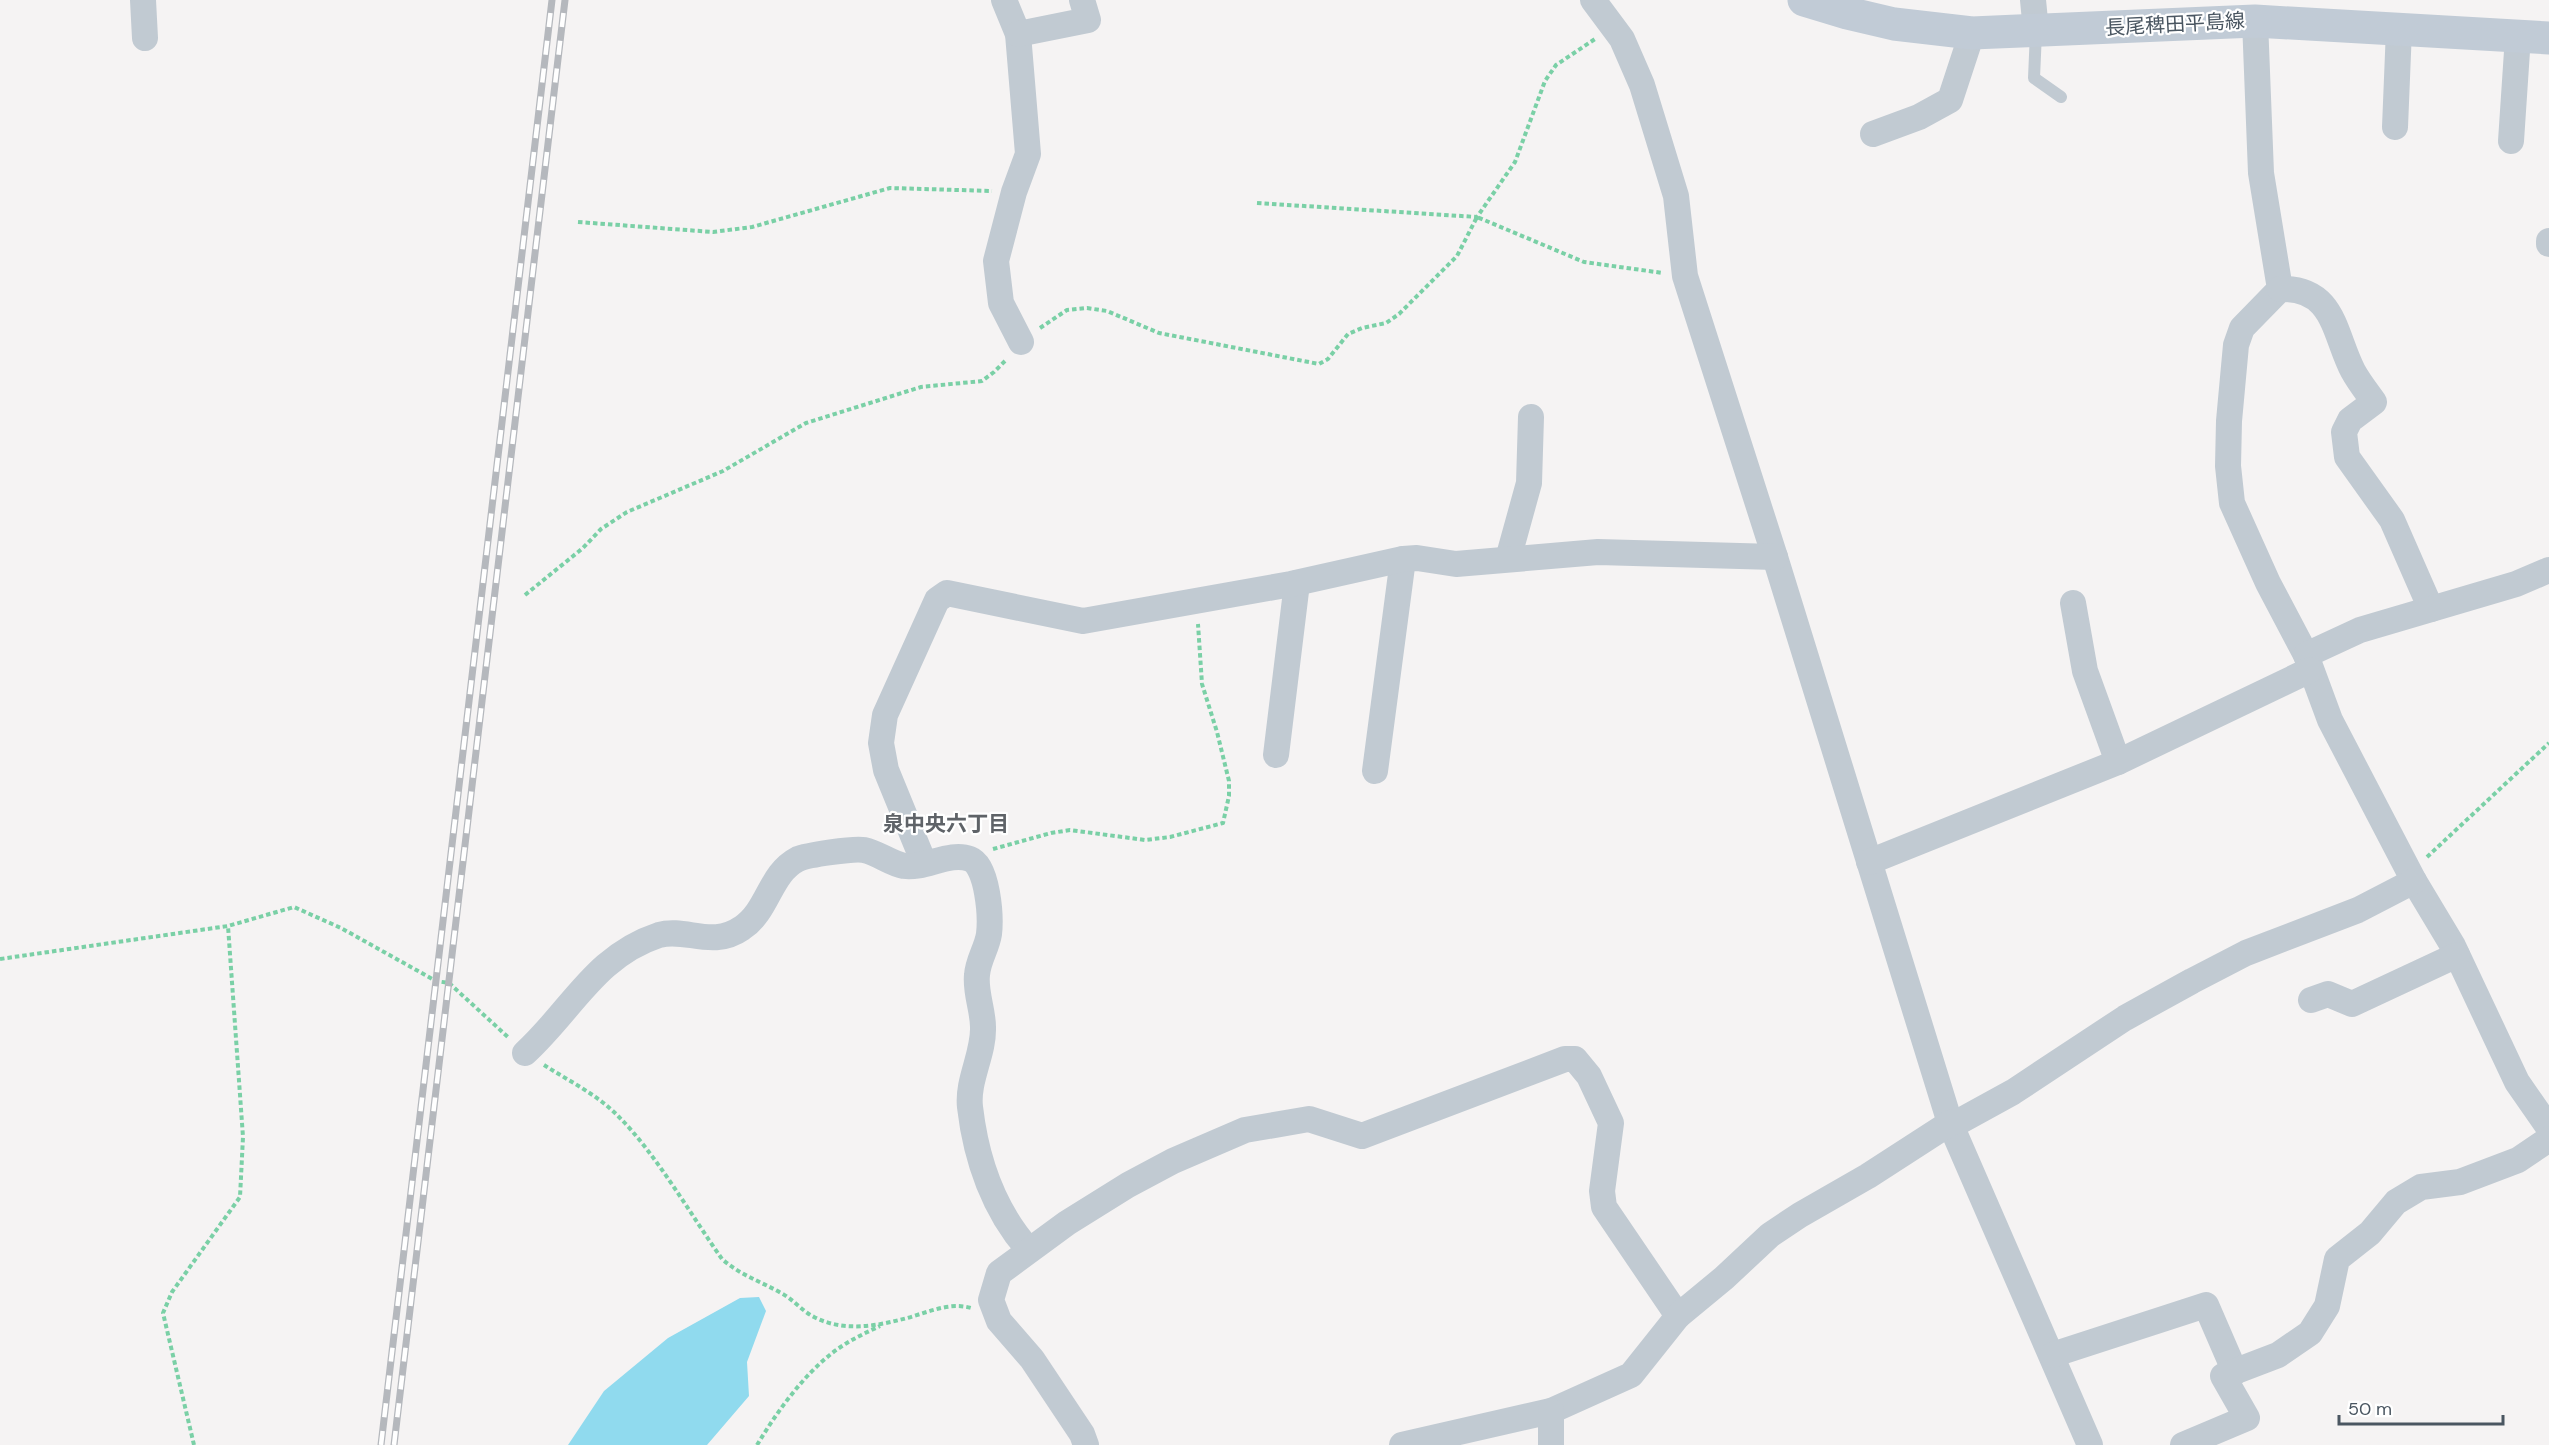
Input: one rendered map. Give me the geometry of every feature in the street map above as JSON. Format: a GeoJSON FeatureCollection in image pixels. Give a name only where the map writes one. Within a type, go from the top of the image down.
{"type":"FeatureCollection","features":[{"type":"Feature","properties":{"kind":"main road","name":"長尾稗田平島線"},"geometry":{"type":"LineString","coordinates":[[1803,0],[1847,14],[1894,24],[1972,33],[2035,15],[2255,21],[2534,37]]}},
{"type":"Feature","properties":{"kind":"street"},"geometry":{"type":"LineString","coordinates":[[143,0],[145,38]]}},
{"type":"Feature","properties":{"kind":"street"},"geometry":{"type":"LineString","coordinates":[[1004,0],[1018,34],[1028,154],[1014,192],[996,261],[1001,303],[1020,342]]}},
{"type":"Feature","properties":{"kind":"street"},"geometry":{"type":"LineString","coordinates":[[1018,34],[1088,20],[1082,0]]}},
{"type":"Feature","properties":{"kind":"street"},"geometry":{"type":"LineString","coordinates":[[1593,0],[1622,39],[1642,85],[1676,196],[1685,276],[1775,557],[1950,1123],[2052,1355],[2082,1442]]}},
{"type":"Feature","properties":{"kind":"street"},"geometry":{"type":"LineString","coordinates":[[2255,21],[2261,173],[2280,289]]}},
{"type":"Feature","properties":{"kind":"street"},"geometry":{"type":"LineString","coordinates":[[2395,127],[2399,29]]}},
{"type":"Feature","properties":{"kind":"street"},"geometry":{"type":"LineString","coordinates":[[1874,134],[1919,117],[1950,100],[1972,33]]}},
{"type":"Feature","properties":{"kind":"street"},"geometry":{"type":"LineString","coordinates":[[2511,141],[2534,37]]}},
{"type":"Feature","properties":{"kind":"street"},"geometry":{"type":"LineString","coordinates":[[2431,609],[2392,520],[2347,458],[2344,432],[2350,420],[2374,402],[2353,370],[2342,339],[2327,309],[2310,294],[2295,288],[2280,289],[2242,328],[2236,345],[2229,421],[2228,466],[2232,503],[2268,583],[2308,663],[2330,720],[2414,881],[2457,955],[2517,1082],[2549,1128]]}},
{"type":"Feature","properties":{"kind":"street"},"geometry":{"type":"LineString","coordinates":[[1508,559],[1529,483],[1532,417]]}},
{"type":"Feature","properties":{"kind":"street"},"geometry":{"type":"LineString","coordinates":[[924,864],[885,770],[882,732],[885,715],[937,600],[947,593],[1083,621],[1296,583],[1417,558],[1456,564],[1598,552],[1775,557]]}},
{"type":"Feature","properties":{"kind":"street"},"geometry":{"type":"LineString","coordinates":[[1375,771],[1403,560]]}},
{"type":"Feature","properties":{"kind":"street"},"geometry":{"type":"LineString","coordinates":[[1869,862],[2118,762],[2308,663],[2360,630],[2516,584],[2549,570]]}},
{"type":"Feature","properties":{"kind":"street"},"geometry":{"type":"LineString","coordinates":[[1276,755],[1296,583]]}},
{"type":"Feature","properties":{"kind":"street"},"geometry":{"type":"LineString","coordinates":[[2073,603],[2085,671],[2118,762]]}},
{"type":"Feature","properties":{"kind":"street"},"geometry":{"type":"LineString","coordinates":[[525,1053],[561,1016],[592,976],[604,965],[630,948],[668,932],[704,938],[734,934],[758,914],[779,874],[799,859],[809,855],[864,850],[894,864],[909,866],[959,857],[971,859],[982,869],[990,917],[989,937],[980,957],[976,976],[983,1028],[970,1105],[983,1168],[993,1197],[1015,1235],[1029,1250]]}},
{"type":"Feature","properties":{"kind":"street"},"geometry":{"type":"LineString","coordinates":[[1402,1445],[1551,1411],[1631,1374],[1678,1316],[1724,1278],[1770,1235],[1800,1215],[1868,1176],[1950,1123],[1962,1120],[2013,1092],[2125,1018],[2192,981],[2246,953],[2358,910],[2414,881]]}},
{"type":"Feature","properties":{"kind":"street"},"geometry":{"type":"LineString","coordinates":[[2311,1000],[2328,994],[2352,1004],[2457,955]]}},
{"type":"Feature","properties":{"kind":"street"},"geometry":{"type":"LineString","coordinates":[[1086,1445],[1082,1434],[1032,1359],[999,1321],[991,1300],[999,1273],[1067,1223],[1137,1180],[1173,1161],[1245,1130],[1309,1119],[1362,1136],[1565,1059],[1575,1059],[1589,1076],[1611,1123],[1602,1191],[1604,1207],[1678,1316]]}},
{"type":"Feature","properties":{"kind":"street"},"geometry":{"type":"LineString","coordinates":[[2183,1445],[2247,1418],[2223,1376],[2278,1355],[2310,1334],[2326,1306],[2337,1259],[2370,1233],[2396,1202],[2421,1187],[2460,1182],[2518,1160],[2549,1139]]}},
{"type":"Feature","properties":{"kind":"street"},"geometry":{"type":"LineString","coordinates":[[2052,1355],[2206,1305],[2235,1372]]}},
{"type":"Feature","properties":{"kind":"street"},"geometry":{"type":"LineString","coordinates":[[1551,1411],[1551,1445]]}},
{"type":"Feature","properties":{"kind":"lane"},"geometry":{"type":"LineString","coordinates":[[2035,15],[2034,78],[2061,97]]}},
{"type":"Feature","properties":{"kind":"path"},"geometry":{"type":"LineString","coordinates":[[525,595],[583,548],[601,529],[627,512],[723,471],[806,423],[831,413],[921,387],[982,381],[994,372],[1020,342],[1067,310],[1088,308],[1107,311],[1159,333],[1253,350],[1304,363],[1319,364],[1328,359],[1348,334],[1362,328],[1386,323],[1399,314],[1457,256],[1477,217],[1515,162],[1539,95],[1550,72],[1599,36],[1609,21]]}},
{"type":"Feature","properties":{"kind":"path"},"geometry":{"type":"LineString","coordinates":[[578,222],[713,232],[752,227],[890,188],[1014,192]]}},
{"type":"Feature","properties":{"kind":"path"},"geometry":{"type":"LineString","coordinates":[[1257,203],[1477,217],[1584,262],[1685,276]]}},
{"type":"Feature","properties":{"kind":"path"},"geometry":{"type":"LineString","coordinates":[[971,859],[980,852],[1060,831],[1092,832],[1145,840],[1170,837],[1223,823],[1229,796],[1229,781],[1202,684],[1198,657],[1197,627],[1211,598]]}},
{"type":"Feature","properties":{"kind":"path"},"geometry":{"type":"LineString","coordinates":[[2414,881],[2427,857],[2549,743]]}},
{"type":"Feature","properties":{"kind":"path"},"geometry":{"type":"LineString","coordinates":[[0,959],[228,926],[294,907],[341,928],[436,981],[449,983],[525,1053],[599,1100],[620,1118],[653,1159],[722,1259],[736,1271],[785,1294],[814,1318],[854,1327],[883,1324],[935,1309],[961,1305],[999,1321]]}},
{"type":"Feature","properties":{"kind":"path"},"geometry":{"type":"LineString","coordinates":[[194,1445],[163,1313],[172,1292],[240,1197],[243,1137],[228,926]]}},
{"type":"Feature","properties":{"kind":"path"},"geometry":{"type":"LineString","coordinates":[[757,1445],[787,1401],[815,1369],[849,1342],[883,1324]]}},
{"type":"Feature","properties":{"kind":"water"},"geometry":{"type":"Polygon","coordinates":[[[759,1297],[766,1311],[747,1362],[749,1396],[707,1445],[568,1445],[604,1391],[668,1338],[740,1298],[759,1297]]]}},
{"type":"Feature","properties":{"kind":"railway"},"geometry":{"type":"LineString","coordinates":[[381,1445],[552,0]]}},
{"type":"Feature","properties":{"kind":"railway"},"geometry":{"type":"LineString","coordinates":[[394,1445],[565,0]]}},
{"type":"Feature","properties":{"kind":"district","name":"泉中央六丁目"},"geometry":{"type":"Point","coordinates":[946,824]}}]}
